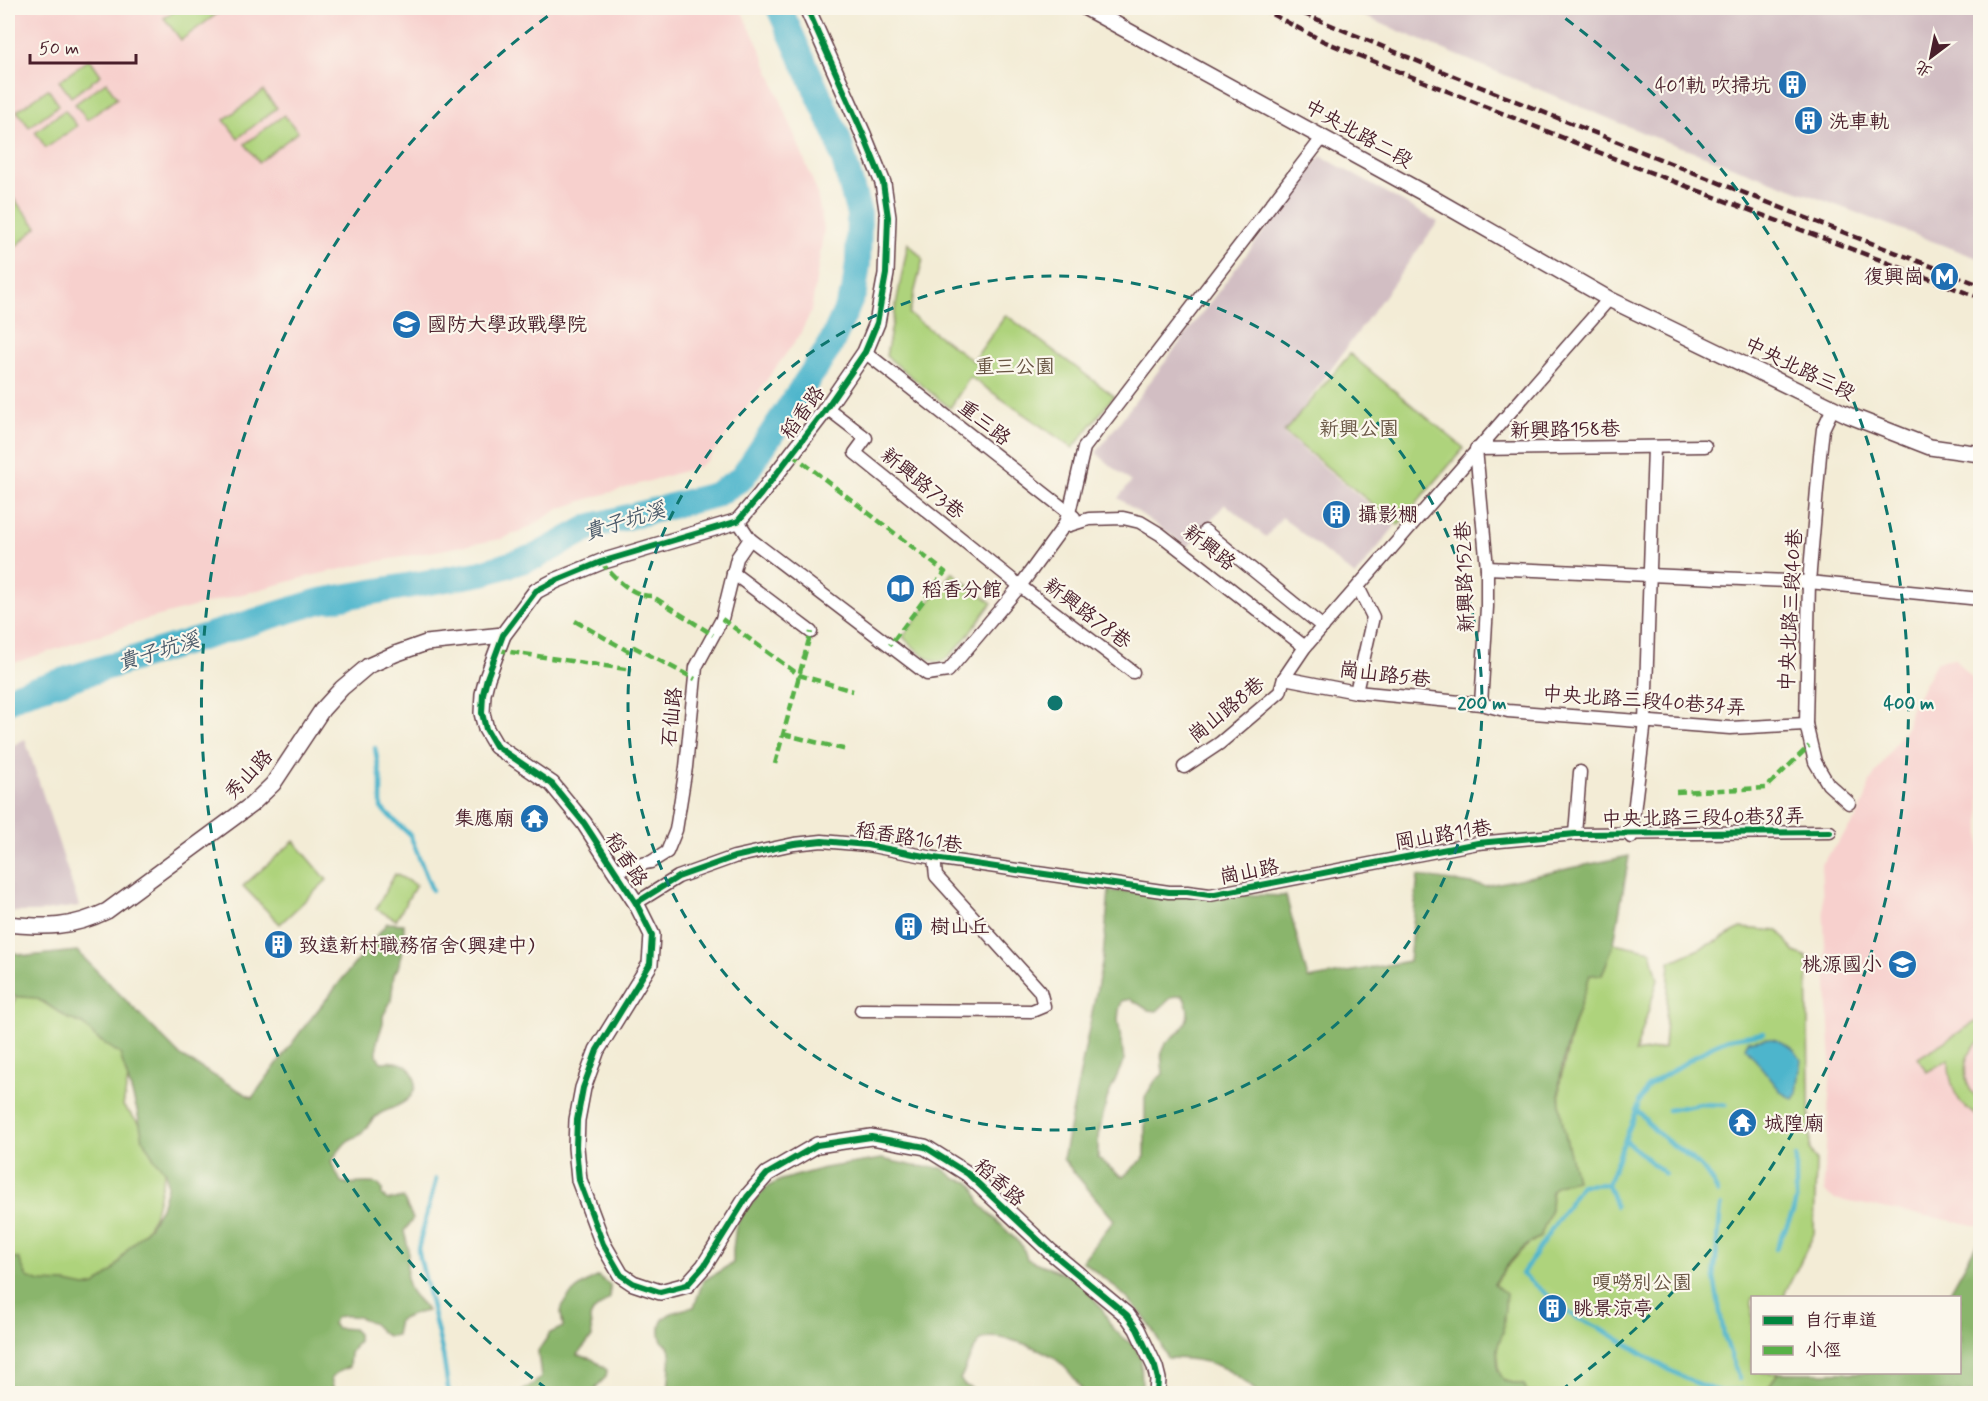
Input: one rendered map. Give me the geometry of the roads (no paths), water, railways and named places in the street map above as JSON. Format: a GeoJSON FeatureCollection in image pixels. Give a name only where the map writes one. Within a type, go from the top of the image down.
{"type":"FeatureCollection","features":[{"type":"Feature","properties":{"kind":"street","name":"稻香路"},"geometry":{"type":"LineString","coordinates":[[807,8],[883,183],[888,217],[886,274],[877,323],[865,352],[827,408],[738,521],[601,562],[555,580],[536,591],[504,635],[483,694],[482,712],[486,729],[496,746],[552,784],[584,823],[636,903],[651,935],[650,964],[597,1050],[583,1088],[577,1120],[576,1147],[579,1180],[603,1244],[621,1275],[633,1283],[660,1292],[687,1285],[704,1266],[747,1197],[767,1173],[817,1145],[872,1137],[925,1147],[968,1174],[1051,1252],[1126,1315],[1137,1329],[1155,1367],[1158,1379],[1157,1394]]}},
{"type":"Feature","properties":{"kind":"street","name":"中央北路二段"},"geometry":{"type":"LineString","coordinates":[[1086,8],[1323,137],[1609,298]]}},
{"type":"Feature","properties":{"kind":"street"},"geometry":{"type":"LineString","coordinates":[[738,521],[750,539],[927,674],[948,671],[1020,586],[1063,527],[1069,513],[1084,448],[1323,137]]}},
{"type":"Feature","properties":{"kind":"street"},"geometry":{"type":"LineString","coordinates":[[1305,647],[1609,298]]}},
{"type":"Feature","properties":{"kind":"street","name":"中央北路三段"},"geometry":{"type":"LineString","coordinates":[[1609,298],[1858,420],[1930,447],[1980,453]]}},
{"type":"Feature","properties":{"kind":"street","name":"重三路"},"geometry":{"type":"LineString","coordinates":[[865,352],[1080,522]]}},
{"type":"Feature","properties":{"kind":"street","name":"新興路73巷"},"geometry":{"type":"LineString","coordinates":[[827,408],[866,438],[855,453],[1020,586]]}},
{"type":"Feature","properties":{"kind":"street","name":"中央北路三段40巷"},"geometry":{"type":"LineString","coordinates":[[1833,408],[1823,429],[1809,582],[1806,724],[1815,762],[1828,784],[1849,804]]}},
{"type":"Feature","properties":{"kind":"street","name":"新興路158巷"},"geometry":{"type":"LineString","coordinates":[[1476,449],[1705,446]]}},
{"type":"Feature","properties":{"kind":"street"},"geometry":{"type":"LineString","coordinates":[[1631,835],[1645,720],[1654,447]]}},
{"type":"Feature","properties":{"kind":"street","name":"新興路152巷"},"geometry":{"type":"LineString","coordinates":[[1476,449],[1487,568],[1481,704]]}},
{"type":"Feature","properties":{"kind":"street","name":"新興路"},"geometry":{"type":"LineString","coordinates":[[1063,527],[1104,518],[1140,522],[1186,552],[1305,647]]}},
{"type":"Feature","properties":{"kind":"street"},"geometry":{"type":"LineString","coordinates":[[1205,531],[1323,627]]}},
{"type":"Feature","properties":{"kind":"street","name":"石仙路"},"geometry":{"type":"LineString","coordinates":[[613,870],[651,862],[667,852],[676,830],[686,767],[696,667],[722,619],[737,558],[750,539]]}},
{"type":"Feature","properties":{"kind":"street"},"geometry":{"type":"LineString","coordinates":[[1487,568],[1809,582],[1980,599]]}},
{"type":"Feature","properties":{"kind":"street"},"geometry":{"type":"LineString","coordinates":[[733,573],[811,632]]}},
{"type":"Feature","properties":{"kind":"street","name":"新興路78巷"},"geometry":{"type":"LineString","coordinates":[[1020,586],[1134,672]]}},
{"type":"Feature","properties":{"kind":"street"},"geometry":{"type":"LineString","coordinates":[[1356,692],[1373,617],[1358,587]]}},
{"type":"Feature","properties":{"kind":"street","name":"秀山路"},"geometry":{"type":"LineString","coordinates":[[8,924],[39,928],[65,926],[87,921],[107,911],[251,805],[273,784],[322,710],[342,688],[368,666],[426,644],[504,635]]}},
{"type":"Feature","properties":{"kind":"street","name":"崗山路8巷"},"geometry":{"type":"LineString","coordinates":[[1184,767],[1220,744],[1280,692],[1284,678],[1305,647]]}},
{"type":"Feature","properties":{"kind":"street","name":"崗山路5巷"},"geometry":{"type":"LineString","coordinates":[[1284,678],[1356,692],[1481,704]]}},
{"type":"Feature","properties":{"kind":"street","name":"中央北路三段40巷34弄"},"geometry":{"type":"LineString","coordinates":[[1481,704],[1508,711],[1730,728],[1806,724]]}},
{"type":"Feature","properties":{"kind":"street"},"geometry":{"type":"LineString","coordinates":[[1575,834],[1580,772]]}},
{"type":"Feature","properties":{"kind":"street","name":"中央北路三段40巷38弄"},"geometry":{"type":"LineString","coordinates":[[1575,834],[1830,832]]}},
{"type":"Feature","properties":{"kind":"street","name":"岡山路11巷"},"geometry":{"type":"LineString","coordinates":[[1318,874],[1478,843],[1575,834]]}},
{"type":"Feature","properties":{"kind":"street","name":"稻香路161巷"},"geometry":{"type":"LineString","coordinates":[[636,903],[678,877],[734,857],[794,843],[822,841],[867,845],[934,858],[1169,892],[1187,892]]}},
{"type":"Feature","properties":{"kind":"street"},"geometry":{"type":"LineString","coordinates":[[861,1010],[1032,1011],[1044,1006],[1040,991],[936,876],[934,858]]}},
{"type":"Feature","properties":{"kind":"street","name":"崗山路"},"geometry":{"type":"LineString","coordinates":[[1187,892],[1210,895],[1318,874]]}},
{"type":"Feature","properties":{"kind":"water"},"geometry":{"type":"Polygon","coordinates":[[[1767,1038],[1787,1044],[1801,1060],[1797,1093],[1793,1099],[1782,1093],[1745,1047],[1748,1041],[1767,1038]]]}},
{"type":"Feature","properties":{"kind":"waterway","name":"貴子坑溪"},"geometry":{"type":"LineString","coordinates":[[8,701],[20,694],[320,601],[482,573],[537,556],[592,526],[715,495],[742,478],[830,346],[854,292],[858,263],[859,214],[838,138],[779,8]]}},
{"type":"Feature","properties":{"kind":"waterway","name":"貴子坑溪"},"geometry":{"type":"LineString","coordinates":[[829,348],[835,350]]}},
{"type":"Feature","properties":{"kind":"waterway"},"geometry":{"type":"LineString","coordinates":[[375,748],[381,781],[381,808],[410,835],[432,890]]}},
{"type":"Feature","properties":{"kind":"waterway"},"geometry":{"type":"LineString","coordinates":[[1639,1102],[1648,1086],[1712,1046],[1728,1039],[1764,1033]]}},
{"type":"Feature","properties":{"kind":"waterway"},"geometry":{"type":"LineString","coordinates":[[1668,1110],[1700,1104],[1726,1105]]}},
{"type":"Feature","properties":{"kind":"waterway"},"geometry":{"type":"LineString","coordinates":[[1552,1299],[1522,1274],[1581,1185],[1608,1184],[1638,1106]]}},
{"type":"Feature","properties":{"kind":"waterway"},"geometry":{"type":"LineString","coordinates":[[1636,1110],[1656,1131],[1700,1166],[1718,1193]]}},
{"type":"Feature","properties":{"kind":"waterway"},"geometry":{"type":"LineString","coordinates":[[1625,1140],[1665,1174]]}},
{"type":"Feature","properties":{"kind":"waterway"},"geometry":{"type":"LineString","coordinates":[[1776,1249],[1796,1200],[1796,1157]]}},
{"type":"Feature","properties":{"kind":"waterway"},"geometry":{"type":"LineString","coordinates":[[436,1179],[418,1249],[443,1355],[449,1394]]}},
{"type":"Feature","properties":{"kind":"waterway"},"geometry":{"type":"LineString","coordinates":[[1608,1184],[1616,1206]]}},
{"type":"Feature","properties":{"kind":"waterway"},"geometry":{"type":"LineString","coordinates":[[1721,1206],[1714,1278],[1724,1335],[1739,1379]]}},
{"type":"Feature","properties":{"kind":"waterway"},"geometry":{"type":"LineString","coordinates":[[1559,1306],[1573,1316],[1614,1336],[1701,1385],[1725,1392],[1742,1390]]}},
{"type":"Feature","properties":{"kind":"railway"},"geometry":{"type":"LineString","coordinates":[[1260,8],[1323,41],[1623,162],[1980,298]]}},
{"type":"Feature","properties":{"kind":"railway"},"geometry":{"type":"LineString","coordinates":[[1290,8],[1814,221],[1980,285]]}},
{"type":"Feature","properties":{"kind":"place","name":"401軌 吹掃坑"},"geometry":{"type":"Point","coordinates":[1792,85]}},
{"type":"Feature","properties":{"kind":"place","name":"洗車軌"},"geometry":{"type":"Point","coordinates":[1808,121]}},
{"type":"Feature","properties":{"kind":"place","name":"復興崗"},"geometry":{"type":"Point","coordinates":[1945,276]}},
{"type":"Feature","properties":{"kind":"place","name":"國防大學政戰學院"},"geometry":{"type":"Point","coordinates":[406,324]}},
{"type":"Feature","properties":{"kind":"place","name":"攝影棚"},"geometry":{"type":"Point","coordinates":[1337,514]}},
{"type":"Feature","properties":{"kind":"place","name":"稻香分館"},"geometry":{"type":"Point","coordinates":[901,589]}},
{"type":"Feature","properties":{"kind":"place","name":"集應廟"},"geometry":{"type":"Point","coordinates":[535,818]}},
{"type":"Feature","properties":{"kind":"place","name":"樹山丘"},"geometry":{"type":"Point","coordinates":[909,926]}},
{"type":"Feature","properties":{"kind":"place","name":"致遠新村職務宿舍(興建中)"},"geometry":{"type":"Point","coordinates":[278,945]}},
{"type":"Feature","properties":{"kind":"place","name":"桃源國小"},"geometry":{"type":"Point","coordinates":[1903,964]}},
{"type":"Feature","properties":{"kind":"place","name":"城隍廟"},"geometry":{"type":"Point","coordinates":[1743,1123]}},
{"type":"Feature","properties":{"kind":"place","name":"眺景涼亭"},"geometry":{"type":"Point","coordinates":[1552,1308]}},
{"type":"Feature","properties":{"kind":"park label","name":"重三公園"},"geometry":{"type":"Point","coordinates":[1015,366]}},
{"type":"Feature","properties":{"kind":"park label","name":"新興公園"},"geometry":{"type":"Point","coordinates":[1359,428]}},
{"type":"Feature","properties":{"kind":"park label","name":"嗄嘮別公園"},"geometry":{"type":"Point","coordinates":[1642,1282]}}]}
